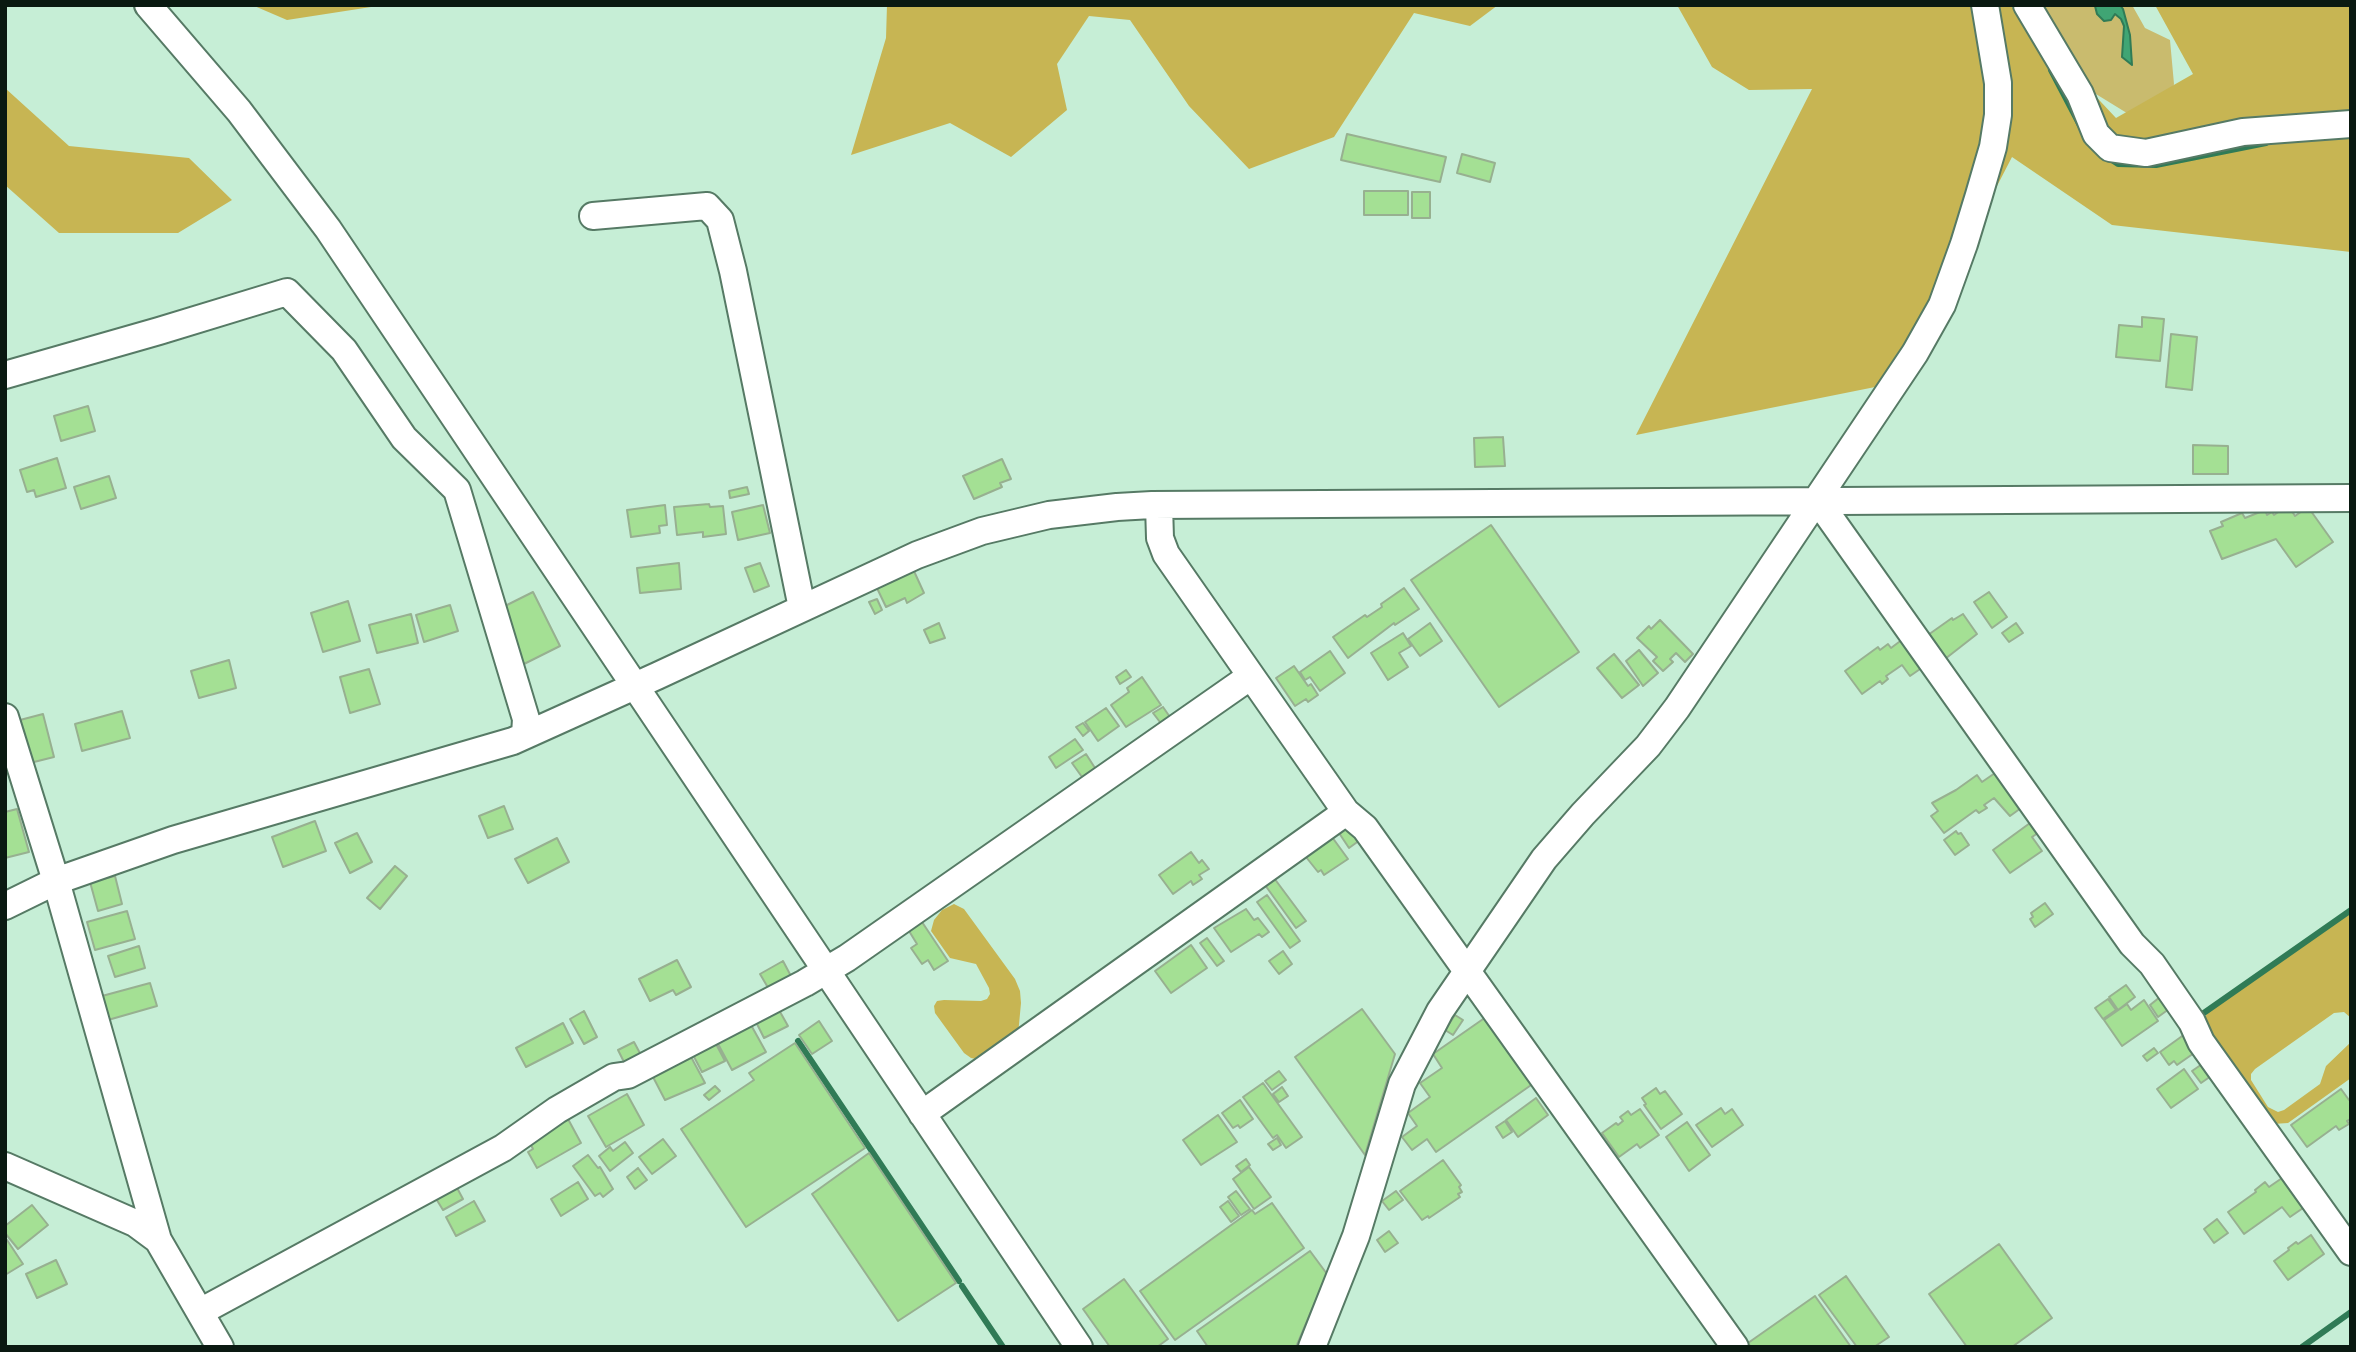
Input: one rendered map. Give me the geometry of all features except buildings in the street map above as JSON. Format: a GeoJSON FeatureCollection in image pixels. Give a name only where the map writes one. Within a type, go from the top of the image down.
{"type":"FeatureCollection","features":[{"type":"Feature","properties":{"kind":"street"},"geometry":{"type":"LineString","coordinates":[[148,5],[239,111],[328,229],[1079,1347]]}},
{"type":"Feature","properties":{"kind":"street"},"geometry":{"type":"LineString","coordinates":[[1312,1347],[1356,1236],[1402,1084],[1426,1034],[1544,859],[1663,727],[1919,346],[1942,305],[1964,244],[1993,147],[1998,115],[1998,83],[1986,5]]}},
{"type":"Feature","properties":{"kind":"street"},"geometry":{"type":"LineString","coordinates":[[2027,5],[2080,94],[2096,134],[2110,148],[2146,153],[2243,132],[2351,124]]}},
{"type":"Feature","properties":{"kind":"street"},"geometry":{"type":"LineString","coordinates":[[593,216],[707,206],[720,220],[736,284],[802,608]]}},
{"type":"Feature","properties":{"kind":"street"},"geometry":{"type":"LineString","coordinates":[[5,375],[287,292],[344,350],[404,438],[457,490],[526,719],[525,736]]}},
{"type":"Feature","properties":{"kind":"street"},"geometry":{"type":"LineString","coordinates":[[5,906],[55,881],[173,841],[525,736],[917,555],[982,531],[1083,510],[1159,505],[2351,498]]}},
{"type":"Feature","properties":{"kind":"street"},"geometry":{"type":"LineString","coordinates":[[1815,501],[2132,944],[2152,964],[2192,1022],[2201,1042],[2351,1252]]}},
{"type":"Feature","properties":{"kind":"street"},"geometry":{"type":"LineString","coordinates":[[1159,505],[1160,538],[1167,554],[1346,812],[1365,828],[1735,1347]]}},
{"type":"Feature","properties":{"kind":"street"},"geometry":{"type":"LineString","coordinates":[[200,1312],[503,1148],[614,1077],[628,1075],[826,971],[1251,676]]}},
{"type":"Feature","properties":{"kind":"street"},"geometry":{"type":"LineString","coordinates":[[5,717],[158,1240],[220,1347]]}},
{"type":"Feature","properties":{"kind":"street"},"geometry":{"type":"LineString","coordinates":[[922,1114],[1346,812]]}},
{"type":"Feature","properties":{"kind":"street"},"geometry":{"type":"LineString","coordinates":[[5,1166],[135,1223],[158,1240]]}},
{"type":"Feature","properties":{"kind":"shaded area"},"geometry":{"type":"Polygon","coordinates":[[[252,5],[384,5],[287,20],[252,5]]]}},
{"type":"Feature","properties":{"kind":"shaded area"},"geometry":{"type":"Polygon","coordinates":[[[887,5],[1498,5],[1470,26],[1414,13],[1334,137],[1249,169],[1189,106],[1130,20],[1089,16],[1057,64],[1067,110],[1011,157],[950,123],[851,155],[886,38],[887,5]]]}},
{"type":"Feature","properties":{"kind":"shaded area"},"geometry":{"type":"Polygon","coordinates":[[[1677,5],[2010,5],[2116,118],[2193,74],[2155,5],[2351,5],[2351,252],[2112,225],[2012,157],[1895,383],[1636,435],[1812,89],[1749,90],[1712,67],[1677,5]]]}},
{"type":"Feature","properties":{"kind":"shaded area"},"geometry":{"type":"Polygon","coordinates":[[[2028,5],[2132,5],[2145,28],[2170,40],[2174,84],[2161,134],[2091,91],[2028,5]]]}},
{"type":"Feature","properties":{"kind":"shaded area"},"geometry":{"type":"Polygon","coordinates":[[[2120,5],[2130,35],[2132,65],[2122,57],[2124,26],[2121,19],[2115,14],[2111,20],[2104,21],[2097,14],[2095,6],[2120,5]]]}},
{"type":"Feature","properties":{"kind":"shaded area"},"geometry":{"type":"Polygon","coordinates":[[[5,88],[69,146],[189,158],[232,200],[178,233],[59,233],[5,185],[5,88]]]}},
{"type":"Feature","properties":{"kind":"shaded area"},"geometry":{"type":"Polygon","coordinates":[[[954,904],[964,909],[1015,979],[1020,991],[1018,1035],[982,1060],[971,1058],[964,1053],[935,1013],[934,1006],[937,1001],[981,1001],[987,999],[990,994],[976,964],[950,958],[931,931],[934,920],[942,910],[954,904]]]}},
{"type":"Feature","properties":{"kind":"shaded area"},"geometry":{"type":"Polygon","coordinates":[[[2351,912],[2351,1018],[2344,1012],[2334,1013],[2255,1069],[2251,1080],[2268,1107],[2278,1112],[2284,1110],[2320,1084],[2326,1066],[2351,1042],[2351,1078],[2288,1123],[2273,1124],[2206,1035],[2204,1019],[2208,1012],[2351,912]]]}},
{"type":"Feature","properties":{"kind":"waterway"},"geometry":{"type":"LineString","coordinates":[[2051,70],[2083,131]]}},
{"type":"Feature","properties":{"kind":"waterway"},"geometry":{"type":"LineString","coordinates":[[2109,158],[2118,164],[2156,165],[2266,143]]}},
{"type":"Feature","properties":{"kind":"waterway"},"geometry":{"type":"LineString","coordinates":[[2198,1017],[2351,910]]}},
{"type":"Feature","properties":{"kind":"waterway"},"geometry":{"type":"LineString","coordinates":[[798,1041],[959,1281]]}},
{"type":"Feature","properties":{"kind":"waterway"},"geometry":{"type":"LineString","coordinates":[[962,1286],[1003,1347]]}},
{"type":"Feature","properties":{"kind":"waterway"},"geometry":{"type":"LineString","coordinates":[[2302,1347],[2351,1312]]}}]}
